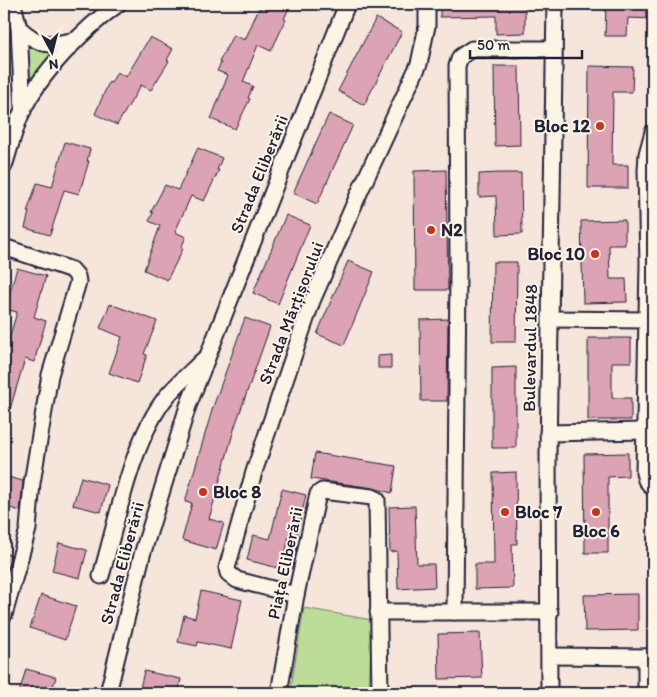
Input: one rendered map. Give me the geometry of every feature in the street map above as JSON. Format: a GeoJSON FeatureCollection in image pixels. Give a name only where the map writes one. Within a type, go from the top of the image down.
{"type":"FeatureCollection","features":[{"type":"Feature","properties":{"kind":"street"},"geometry":{"type":"LineString","coordinates":[[13,4],[19,28],[22,111]]}},
{"type":"Feature","properties":{"kind":"street"},"geometry":{"type":"LineString","coordinates":[[4,166],[22,111],[41,83],[76,40],[118,4]]}},
{"type":"Feature","properties":{"kind":"street","name":"Strada Eliberării"},"geometry":{"type":"LineString","coordinates":[[108,693],[142,555],[174,448],[205,358],[347,4]]}},
{"type":"Feature","properties":{"kind":"street","name":"Strada Mărțișorului"},"geometry":{"type":"LineString","coordinates":[[296,595],[237,580],[228,573],[227,568],[254,472],[312,301],[360,191],[419,64],[427,26],[427,4]]}},
{"type":"Feature","properties":{"kind":"street","name":"Bulevardul 1848"},"geometry":{"type":"LineString","coordinates":[[549,693],[548,433],[555,4]]}},
{"type":"Feature","properties":{"kind":"street"},"geometry":{"type":"LineString","coordinates":[[19,28],[31,39],[40,43],[59,44],[76,40]]}},
{"type":"Feature","properties":{"kind":"street"},"geometry":{"type":"LineString","coordinates":[[455,612],[458,270],[457,66],[460,57],[472,49],[554,49]]}},
{"type":"Feature","properties":{"kind":"street"},"geometry":{"type":"LineString","coordinates":[[653,132],[647,154],[646,170],[651,264],[647,320],[644,431],[644,473],[646,480],[653,488]]}},
{"type":"Feature","properties":{"kind":"street"},"geometry":{"type":"LineString","coordinates":[[4,246],[72,270],[77,276],[78,282],[50,374],[32,483],[28,529],[4,615]]}},
{"type":"Feature","properties":{"kind":"street"},"geometry":{"type":"LineString","coordinates":[[550,319],[647,320]]}},
{"type":"Feature","properties":{"kind":"street","name":"Strada Eliberării"},"geometry":{"type":"LineString","coordinates":[[101,576],[133,463],[151,422],[167,396],[205,358]]}},
{"type":"Feature","properties":{"kind":"street"},"geometry":{"type":"LineString","coordinates":[[548,433],[644,431]]}},
{"type":"Feature","properties":{"kind":"street","name":"Piața Eliberării"},"geometry":{"type":"LineString","coordinates":[[279,693],[296,595],[320,492],[376,498],[380,693]]}},
{"type":"Feature","properties":{"kind":"street"},"geometry":{"type":"LineString","coordinates":[[378,612],[550,612]]}},
{"type":"Feature","properties":{"kind":"street"},"geometry":{"type":"LineString","coordinates":[[550,656],[650,657],[646,693]]}},
{"type":"Feature","properties":{"kind":"green space"},"geometry":{"type":"Polygon","coordinates":[[[26,44],[42,51],[55,51],[29,86],[26,44]]]}},
{"type":"Feature","properties":{"kind":"green space"},"geometry":{"type":"Polygon","coordinates":[[[304,608],[372,620],[369,693],[304,693],[304,688],[291,687],[304,608]]]}},
{"type":"Feature","properties":{"kind":"building"},"geometry":{"type":"Polygon","coordinates":[[[263,4],[280,4],[289,8],[284,19],[286,20],[271,51],[258,45],[243,82],[253,86],[248,98],[250,99],[235,129],[211,119],[228,75],[217,71],[221,63],[219,62],[233,35],[245,40],[259,8],[261,9],[263,4]]]}},
{"type":"Feature","properties":{"kind":"building"},"geometry":{"type":"Polygon","coordinates":[[[440,4],[525,4],[525,33],[496,34],[496,16],[440,17],[440,4]]]}},
{"type":"Feature","properties":{"kind":"building"},"geometry":{"type":"Polygon","coordinates":[[[606,4],[653,4],[653,19],[628,18],[627,36],[605,36],[606,4]]]}},
{"type":"Feature","properties":{"kind":"building"},"geometry":{"type":"Polygon","coordinates":[[[376,18],[402,32],[364,105],[338,91],[376,18]]]}},
{"type":"Feature","properties":{"kind":"building"},"geometry":{"type":"Polygon","coordinates":[[[150,37],[173,49],[167,60],[169,61],[151,90],[141,85],[117,125],[95,114],[109,82],[111,83],[117,72],[126,77],[150,37]]]}},
{"type":"Feature","properties":{"kind":"building"},"geometry":{"type":"Polygon","coordinates":[[[494,66],[519,66],[520,145],[495,146],[494,66]]]}},
{"type":"Feature","properties":{"kind":"building","name":"Bloc 12"},"geometry":{"type":"Polygon","coordinates":[[[589,66],[633,67],[632,92],[613,92],[612,165],[628,165],[628,188],[588,188],[589,66]]]}},
{"type":"Feature","properties":{"kind":"building"},"geometry":{"type":"Polygon","coordinates":[[[329,114],[353,125],[317,204],[293,193],[329,114]]]}},
{"type":"Feature","properties":{"kind":"building"},"geometry":{"type":"Polygon","coordinates":[[[65,142],[90,149],[87,161],[89,161],[79,194],[64,190],[50,235],[25,228],[29,212],[27,212],[37,183],[52,187],[65,142]]]}},
{"type":"Feature","properties":{"kind":"building"},"geometry":{"type":"Polygon","coordinates":[[[198,148],[222,158],[217,170],[219,170],[204,201],[191,196],[175,232],[186,237],[181,248],[183,249],[167,280],[144,270],[160,226],[149,221],[153,213],[151,212],[165,185],[178,190],[198,148]]]}},
{"type":"Feature","properties":{"kind":"building","name":"N2"},"geometry":{"type":"Polygon","coordinates":[[[446,170],[448,290],[415,290],[414,171],[446,170]]]}},
{"type":"Feature","properties":{"kind":"building"},"geometry":{"type":"Polygon","coordinates":[[[521,173],[522,234],[497,235],[496,196],[479,197],[479,174],[521,173]]]}},
{"type":"Feature","properties":{"kind":"building"},"geometry":{"type":"Polygon","coordinates":[[[286,215],[310,225],[278,304],[253,293],[286,215]]]}},
{"type":"Feature","properties":{"kind":"building","name":"Bloc 10"},"geometry":{"type":"Polygon","coordinates":[[[625,220],[625,245],[609,245],[610,279],[626,279],[627,302],[583,303],[581,221],[625,220]]]}},
{"type":"Feature","properties":{"kind":"building"},"geometry":{"type":"Polygon","coordinates":[[[348,261],[374,272],[344,345],[317,334],[348,261]]]}},
{"type":"Feature","properties":{"kind":"building"},"geometry":{"type":"Polygon","coordinates":[[[493,262],[517,262],[516,342],[492,342],[493,262]]]}},
{"type":"Feature","properties":{"kind":"building"},"geometry":{"type":"Polygon","coordinates":[[[17,268],[46,276],[34,317],[46,321],[34,362],[25,359],[7,419],[4,418],[4,356],[17,312],[5,309],[17,268]]]}},
{"type":"Feature","properties":{"kind":"building"},"geometry":{"type":"Polygon","coordinates":[[[110,304],[157,321],[144,354],[147,355],[137,383],[109,373],[122,337],[100,328],[110,304]]]}},
{"type":"Feature","properties":{"kind":"building"},"geometry":{"type":"Polygon","coordinates":[[[245,318],[270,327],[235,426],[209,519],[224,523],[216,550],[182,540],[192,503],[185,502],[213,407],[245,318]]]}},
{"type":"Feature","properties":{"kind":"building"},"geometry":{"type":"Polygon","coordinates":[[[448,319],[447,401],[421,401],[420,320],[448,319]]]}},
{"type":"Feature","properties":{"kind":"building"},"geometry":{"type":"Polygon","coordinates":[[[588,338],[631,338],[631,362],[612,362],[612,398],[631,398],[631,420],[588,420],[588,338]]]}},
{"type":"Feature","properties":{"kind":"building"},"geometry":{"type":"Polygon","coordinates":[[[391,355],[391,368],[378,368],[378,356],[391,355]]]}},
{"type":"Feature","properties":{"kind":"building"},"geometry":{"type":"Polygon","coordinates":[[[516,367],[516,448],[492,448],[492,368],[516,367]]]}},
{"type":"Feature","properties":{"kind":"building"},"geometry":{"type":"Polygon","coordinates":[[[315,453],[396,466],[392,493],[373,488],[311,479],[315,453]]]}},
{"type":"Feature","properties":{"kind":"building","name":"Bloc 6"},"geometry":{"type":"Polygon","coordinates":[[[628,453],[628,476],[608,477],[608,553],[585,553],[584,454],[628,453]]]}},
{"type":"Feature","properties":{"kind":"building","name":"Bloc 7"},"geometry":{"type":"Polygon","coordinates":[[[516,472],[517,544],[512,544],[513,588],[475,589],[475,564],[494,564],[493,473],[516,472]]]}},
{"type":"Feature","properties":{"kind":"building"},"geometry":{"type":"Polygon","coordinates":[[[4,476],[23,481],[20,511],[4,506],[4,476]]]}},
{"type":"Feature","properties":{"kind":"building"},"geometry":{"type":"Polygon","coordinates":[[[81,477],[108,485],[101,512],[73,505],[81,477]]]}},
{"type":"Feature","properties":{"kind":"building"},"geometry":{"type":"Polygon","coordinates":[[[282,489],[306,495],[297,534],[290,532],[282,569],[247,560],[253,535],[270,539],[282,489]]]}},
{"type":"Feature","properties":{"kind":"building"},"geometry":{"type":"Polygon","coordinates":[[[415,506],[417,564],[434,564],[435,587],[398,589],[397,551],[390,552],[389,507],[415,506]]]}},
{"type":"Feature","properties":{"kind":"building"},"geometry":{"type":"Polygon","coordinates":[[[59,543],[87,550],[80,578],[52,571],[59,543]]]}},
{"type":"Feature","properties":{"kind":"building"},"geometry":{"type":"Polygon","coordinates":[[[4,553],[11,555],[4,581],[4,553]]]}},
{"type":"Feature","properties":{"kind":"building"},"geometry":{"type":"Polygon","coordinates":[[[201,591],[242,600],[231,649],[198,642],[197,646],[178,642],[184,615],[195,618],[201,591]]]}},
{"type":"Feature","properties":{"kind":"building"},"geometry":{"type":"Polygon","coordinates":[[[638,594],[638,630],[585,631],[584,595],[638,594]]]}},
{"type":"Feature","properties":{"kind":"building"},"geometry":{"type":"Polygon","coordinates":[[[41,595],[76,606],[65,640],[30,628],[41,595]]]}},
{"type":"Feature","properties":{"kind":"building"},"geometry":{"type":"Polygon","coordinates":[[[480,633],[482,678],[439,679],[438,634],[480,633]]]}},
{"type":"Feature","properties":{"kind":"building"},"geometry":{"type":"Polygon","coordinates":[[[26,669],[56,677],[51,693],[19,693],[26,669]]]}},
{"type":"Feature","properties":{"kind":"building"},"geometry":{"type":"Polygon","coordinates":[[[144,671],[181,679],[178,693],[139,693],[144,671]]]}},
{"type":"Feature","properties":{"kind":"place","name":"Bloc 12"},"geometry":{"type":"Point","coordinates":[600,126]}},
{"type":"Feature","properties":{"kind":"place","name":"N2"},"geometry":{"type":"Point","coordinates":[431,230]}},
{"type":"Feature","properties":{"kind":"place","name":"Bloc 10"},"geometry":{"type":"Point","coordinates":[595,254]}},
{"type":"Feature","properties":{"kind":"place","name":"Bloc 8"},"geometry":{"type":"Point","coordinates":[203,492]}},
{"type":"Feature","properties":{"kind":"place","name":"Bloc 7"},"geometry":{"type":"Point","coordinates":[505,512]}},
{"type":"Feature","properties":{"kind":"place","name":"Bloc 6"},"geometry":{"type":"Point","coordinates":[596,512]}}]}
